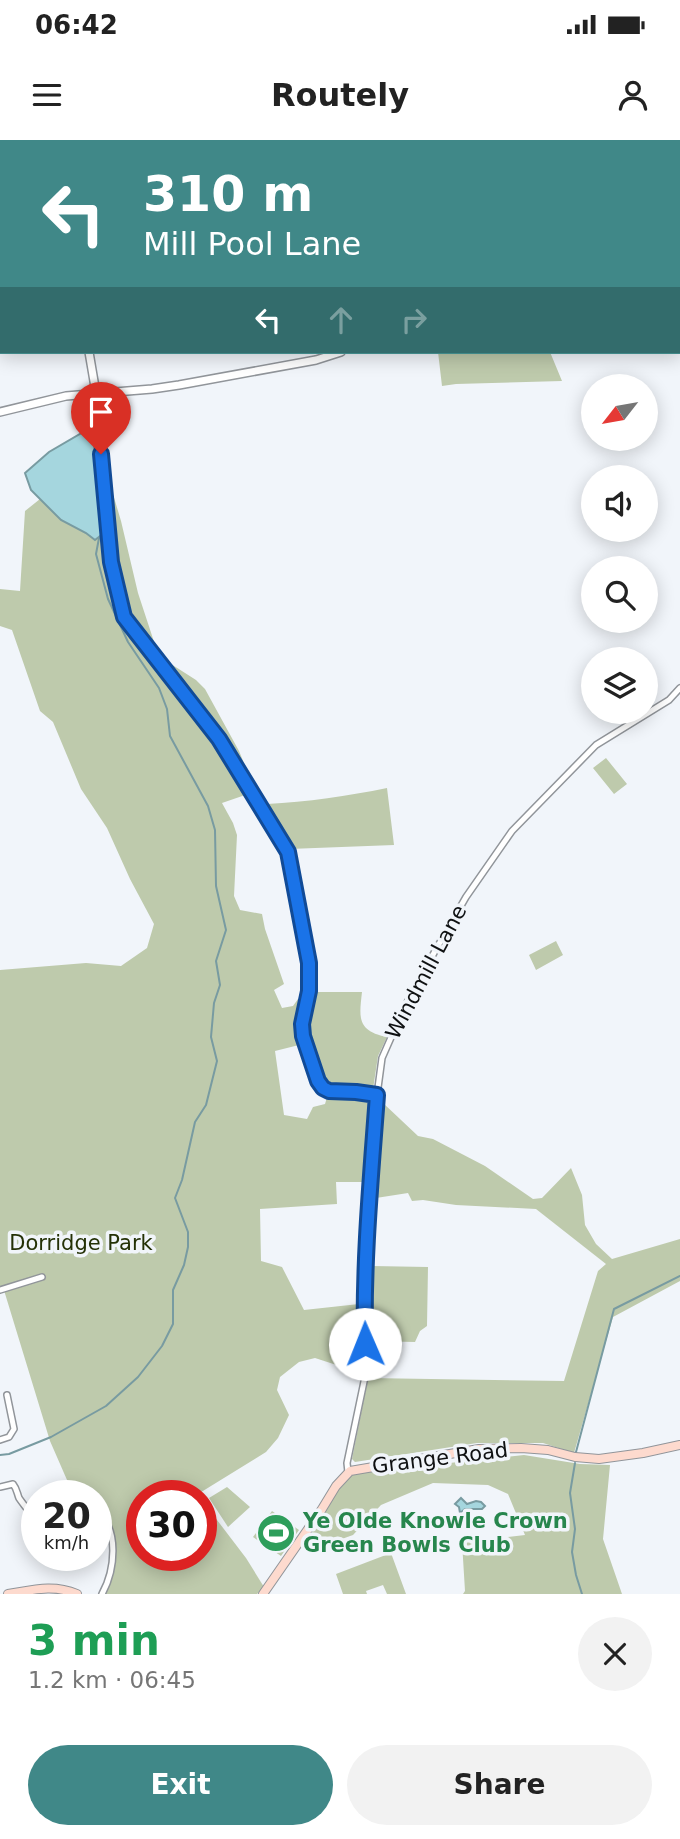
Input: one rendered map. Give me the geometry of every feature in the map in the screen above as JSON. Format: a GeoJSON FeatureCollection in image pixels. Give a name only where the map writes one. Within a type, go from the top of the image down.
{"type":"FeatureCollection","features":[{"type":"Feature","properties":{"kind":"main road","name":"Grange Road"},"geometry":{"type":"LineString","coordinates":[[263,1594],[339,1482],[348,1472],[359,1468],[479,1449],[548,1450],[575,1457],[598,1459],[680,1445]]}},
{"type":"Feature","properties":{"kind":"main road"},"geometry":{"type":"LineString","coordinates":[[8,1594],[51,1587],[78,1594]]}},
{"type":"Feature","properties":{"kind":"street"},"geometry":{"type":"LineString","coordinates":[[89,354],[96,393],[111,562],[124,617],[219,739],[288,852],[309,963],[309,991],[302,1024],[303,1036],[318,1081],[329,1091],[377,1095]]}},
{"type":"Feature","properties":{"kind":"street"},"geometry":{"type":"LineString","coordinates":[[0,412],[55,398],[166,387],[316,360],[335,354]]}},
{"type":"Feature","properties":{"kind":"street","name":"Windmill Lane"},"geometry":{"type":"LineString","coordinates":[[348,1472],[347,1463],[366,1372],[364,1302],[369,1197],[382,1058],[404,1008],[466,897],[512,831],[596,745],[669,700],[680,688]]}},
{"type":"Feature","properties":{"kind":"street"},"geometry":{"type":"LineString","coordinates":[[0,1290],[42,1277]]}},
{"type":"Feature","properties":{"kind":"street"},"geometry":{"type":"LineString","coordinates":[[0,1440],[9,1437],[14,1429],[7,1395]]}},
{"type":"Feature","properties":{"kind":"street"},"geometry":{"type":"LineString","coordinates":[[1,1411],[10,1409]]}},
{"type":"Feature","properties":{"kind":"street"},"geometry":{"type":"LineString","coordinates":[[0,1487],[13,1484],[21,1500]]}},
{"type":"Feature","properties":{"kind":"street"},"geometry":{"type":"LineString","coordinates":[[102,1594],[109,1571]]}},
{"type":"Feature","properties":{"kind":"green space"},"geometry":{"type":"Polygon","coordinates":[[[438,354],[551,354],[562,381],[456,384],[442,386],[438,354]]]}},
{"type":"Feature","properties":{"kind":"green space"},"geometry":{"type":"Polygon","coordinates":[[[107,474],[138,593],[159,657],[126,615],[114,564],[107,474]]]}},
{"type":"Feature","properties":{"kind":"green space","name":"Dorridge Park"},"geometry":{"type":"Polygon","coordinates":[[[40,499],[61,520],[95,540],[104,533],[105,551],[119,614],[186,702],[218,739],[251,793],[222,803],[237,835],[234,896],[240,910],[262,914],[284,984],[274,990],[282,1008],[293,1006],[298,999],[305,999],[300,1028],[303,1044],[275,1051],[284,1115],[307,1119],[313,1107],[325,1104],[328,1094],[372,1098],[367,1182],[336,1182],[337,1204],[260,1209],[261,1261],[282,1267],[304,1310],[359,1304],[361,1373],[315,1358],[299,1362],[280,1377],[277,1390],[289,1415],[278,1438],[266,1452],[217,1482],[217,1480],[126,1480],[126,1571],[217,1571],[217,1520],[264,1587],[257,1594],[106,1594],[114,1548],[112,1480],[67,1480],[50,1441],[3,1287],[0,1288],[0,970],[86,963],[121,966],[147,948],[154,924],[107,828],[81,789],[53,722],[40,711],[12,630],[0,626],[0,589],[20,591],[25,511],[40,499]]]}},
{"type":"Feature","properties":{"kind":"green space"},"geometry":{"type":"Polygon","coordinates":[[[160,657],[196,680],[205,689],[239,751],[256,792],[222,738],[160,657]]]}},
{"type":"Feature","properties":{"kind":"green space"},"geometry":{"type":"Polygon","coordinates":[[[606,758],[627,784],[614,794],[593,768],[606,758]]]}},
{"type":"Feature","properties":{"kind":"green space"},"geometry":{"type":"Polygon","coordinates":[[[387,788],[394,845],[289,849],[267,804],[327,798],[387,788]]]}},
{"type":"Feature","properties":{"kind":"green space"},"geometry":{"type":"Polygon","coordinates":[[[556,941],[563,955],[536,970],[529,955],[556,941]]]}},
{"type":"Feature","properties":{"kind":"green space"},"geometry":{"type":"Polygon","coordinates":[[[311,992],[362,992],[362,1022],[370,1031],[387,1037],[378,1056],[373,1089],[324,1084],[316,1072],[304,1026],[311,992]]]}},
{"type":"Feature","properties":{"kind":"green space"},"geometry":{"type":"Polygon","coordinates":[[[383,1103],[418,1136],[433,1139],[485,1166],[533,1199],[542,1198],[571,1168],[582,1195],[585,1225],[596,1244],[612,1259],[680,1239],[680,1281],[613,1317],[574,1453],[543,1443],[477,1443],[355,1462],[352,1459],[368,1378],[564,1381],[598,1271],[606,1264],[536,1209],[412,1201],[408,1193],[376,1198],[383,1103]]]}},
{"type":"Feature","properties":{"kind":"green space"},"geometry":{"type":"Polygon","coordinates":[[[372,1266],[428,1267],[427,1326],[420,1331],[415,1342],[371,1341],[372,1266]]]}},
{"type":"Feature","properties":{"kind":"green space"},"geometry":{"type":"Polygon","coordinates":[[[524,1455],[580,1464],[610,1465],[603,1539],[622,1594],[463,1594],[462,1542],[525,1535],[508,1494],[488,1485],[433,1483],[381,1505],[353,1535],[322,1546],[309,1535],[349,1476],[524,1455]]]}},
{"type":"Feature","properties":{"kind":"green space","name":"Ye Olde Knowle Crown Green Bowls Club"},"geometry":{"type":"Polygon","coordinates":[[[227,1487],[250,1507],[228,1527],[217,1510],[217,1493],[227,1487]]]}},
{"type":"Feature","properties":{"kind":"green space","name":"Ye Olde Knowle Crown Green Bowls Club"},"geometry":{"type":"Polygon","coordinates":[[[272,1511],[299,1530],[281,1556],[253,1537],[272,1511]]]}},
{"type":"Feature","properties":{"kind":"green space"},"geometry":{"type":"Polygon","coordinates":[[[391,1553],[406,1594],[387,1594],[383,1585],[366,1591],[367,1594],[343,1594],[336,1574],[391,1553]]]}},
{"type":"Feature","properties":{"kind":"water"},"geometry":{"type":"Polygon","coordinates":[[[92,427],[104,533],[95,540],[61,520],[31,490],[25,473],[49,452],[92,427]]]}},
{"type":"Feature","properties":{"kind":"water"},"geometry":{"type":"Polygon","coordinates":[[[461,1498],[467,1504],[476,1501],[485,1506],[482,1509],[465,1509],[460,1513],[455,1504],[461,1498]]]}},
{"type":"Feature","properties":{"kind":"waterway"},"geometry":{"type":"LineString","coordinates":[[0,1455],[51,1437],[106,1406],[138,1377],[162,1346],[173,1324],[173,1290],[184,1265],[188,1247],[188,1232],[175,1198],[182,1180],[195,1122],[206,1105],[217,1061],[211,1037],[214,1003],[220,985],[216,961],[226,930],[216,886],[215,830],[208,806],[170,736],[167,709],[159,688],[128,642],[108,599],[96,554],[99,538]]}},
{"type":"Feature","properties":{"kind":"waterway"},"geometry":{"type":"LineString","coordinates":[[576,1452],[614,1309],[680,1276]]}},
{"type":"Feature","properties":{"kind":"waterway"},"geometry":{"type":"LineString","coordinates":[[575,1463],[570,1493],[575,1529],[572,1552],[582,1594]]}},
{"type":"Feature","properties":{"kind":"place","name":"Ye Olde Knowle Crown Green Bowls Club"},"geometry":{"type":"Point","coordinates":[276,1533]}},
{"type":"Feature","properties":{"kind":"route"},"geometry":{"type":"LineString","coordinates":[[101,454],[111,562],[124,617],[219,739],[288,852],[309,963],[309,991],[302,1024],[315,1075],[323,1088],[329,1091],[377,1095],[367,1223],[365,1344]]}}]}
